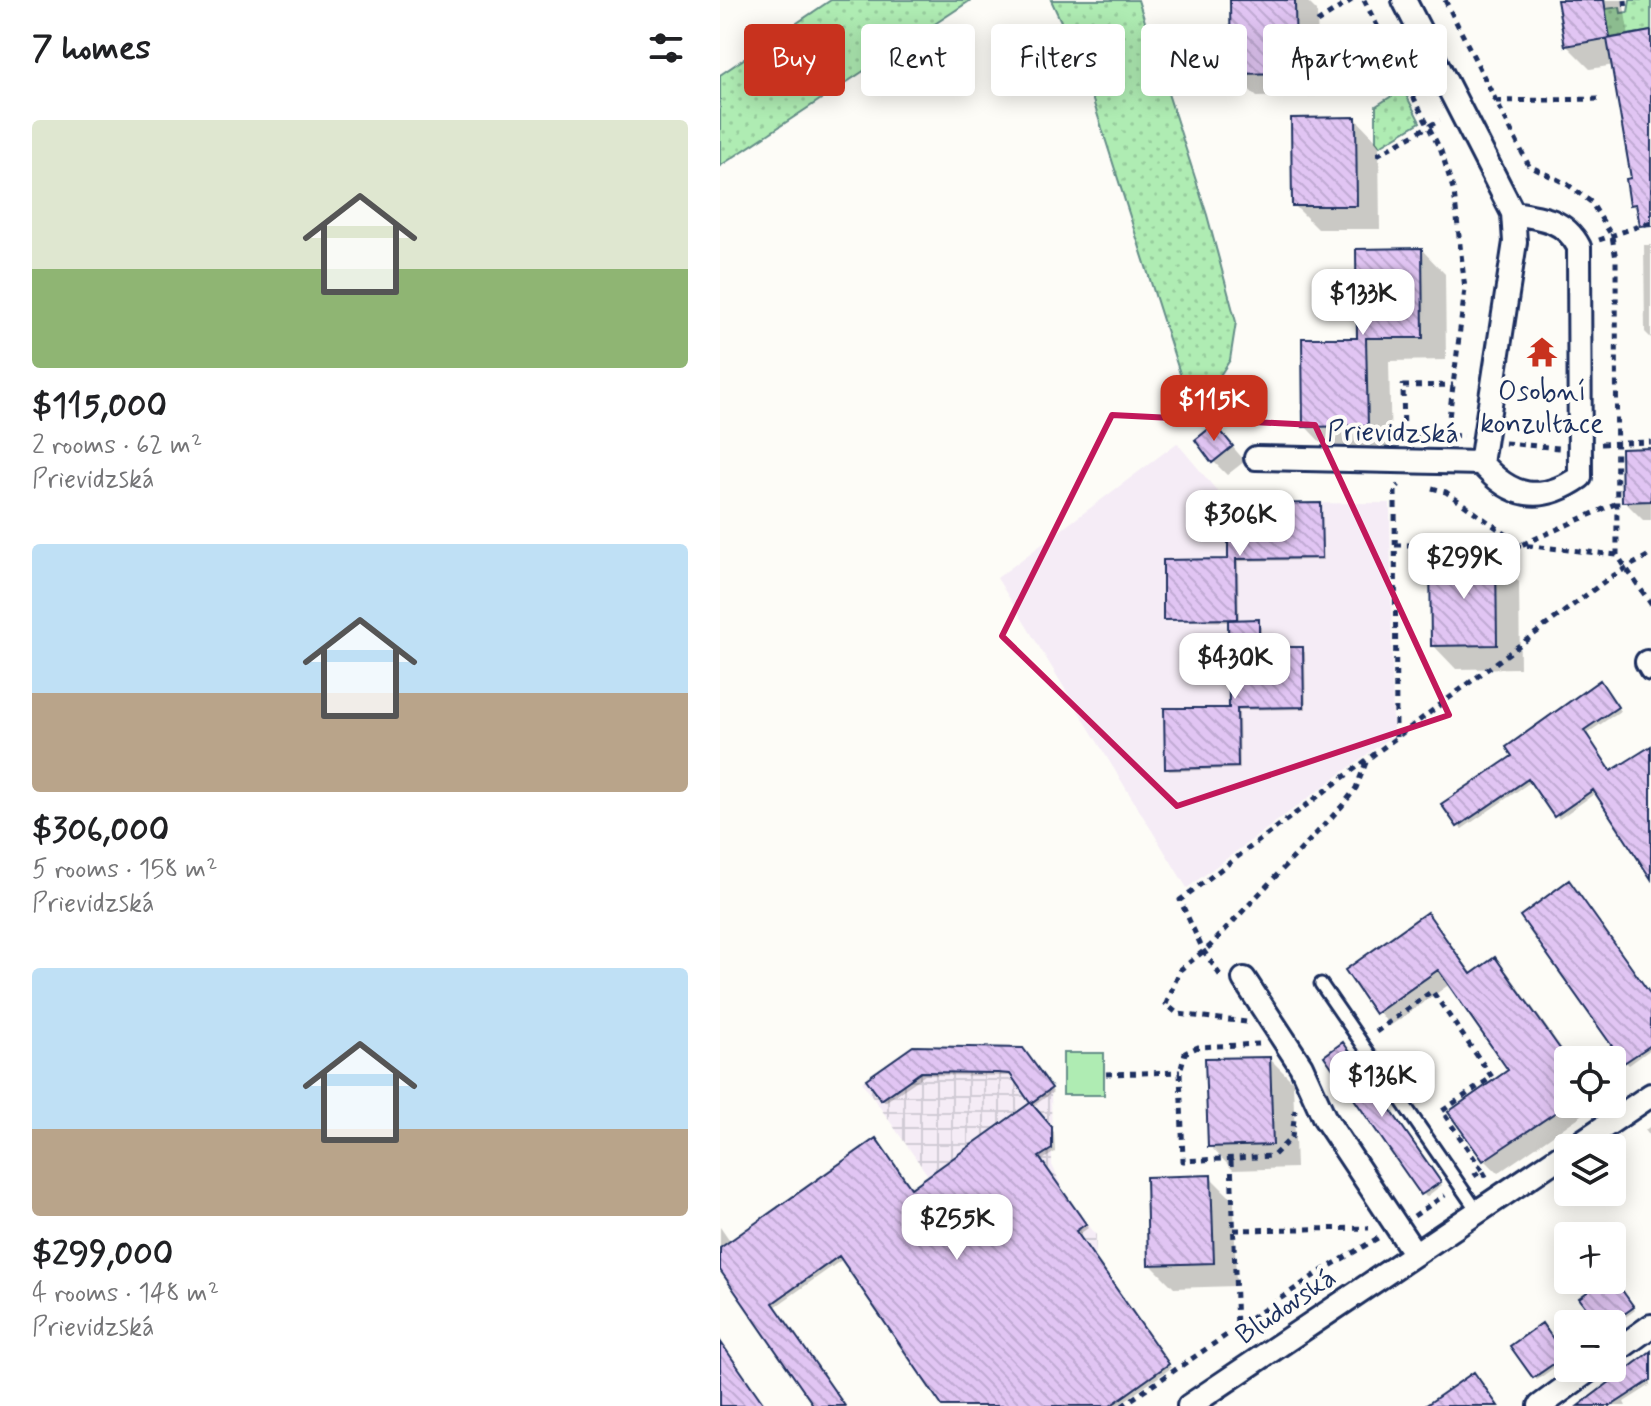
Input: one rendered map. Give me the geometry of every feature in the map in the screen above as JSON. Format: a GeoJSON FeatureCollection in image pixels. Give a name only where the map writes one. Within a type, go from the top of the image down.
{"type":"FeatureCollection","features":[{"type":"Feature","properties":{"kind":"street","name":"Prievidzská"},"geometry":{"type":"LineString","coordinates":[[1404,0],[1513,213],[1515,242],[1481,463],[1496,481],[1518,492],[1552,494],[1580,477],[1579,247]]}},
{"type":"Feature","properties":{"kind":"street"},"geometry":{"type":"LineString","coordinates":[[1513,213],[1557,222],[1573,234],[1579,247]]}},
{"type":"Feature","properties":{"kind":"street","name":"Prievidzská"},"geometry":{"type":"LineString","coordinates":[[1256,458],[1405,473],[1481,463]]}},
{"type":"Feature","properties":{"kind":"street"},"geometry":{"type":"LineString","coordinates":[[1234,980],[1301,1066],[1324,1117],[1387,1227],[1415,1254]]}},
{"type":"Feature","properties":{"kind":"street","name":"Bludovská"},"geometry":{"type":"LineString","coordinates":[[1594,1134],[1651,1095]]}},
{"type":"Feature","properties":{"kind":"street","name":"Bludovská"},"geometry":{"type":"LineString","coordinates":[[1189,1406],[1554,1161]]}},
{"type":"Feature","properties":{"kind":"street"},"geometry":{"type":"LineString","coordinates":[[1626,1344],[1651,1326]]}},
{"type":"Feature","properties":{"kind":"street"},"geometry":{"type":"LineString","coordinates":[[1540,1406],[1573,1382]]}},
{"type":"Feature","properties":{"kind":"lane"},"geometry":{"type":"LineString","coordinates":[[1321,984],[1478,1212]]}},
{"type":"Feature","properties":{"kind":"path"},"geometry":{"type":"LineString","coordinates":[[1317,22],[1352,0]]}},
{"type":"Feature","properties":{"kind":"path"},"geometry":{"type":"LineString","coordinates":[[1364,0],[1451,178],[1465,289],[1447,434]]}},
{"type":"Feature","properties":{"kind":"path"},"geometry":{"type":"LineString","coordinates":[[1625,0],[1626,10]]}},
{"type":"Feature","properties":{"kind":"path"},"geometry":{"type":"LineString","coordinates":[[1496,101],[1599,99]]}},
{"type":"Feature","properties":{"kind":"path"},"geometry":{"type":"LineString","coordinates":[[1377,155],[1458,110]]}},
{"type":"Feature","properties":{"kind":"path"},"geometry":{"type":"LineString","coordinates":[[1579,247],[1651,222]]}},
{"type":"Feature","properties":{"kind":"path"},"geometry":{"type":"LineString","coordinates":[[1396,738],[1395,489],[1405,473],[1403,386],[1453,385]]}},
{"type":"Feature","properties":{"kind":"path"},"geometry":{"type":"LineString","coordinates":[[1404,434],[1472,437]]}},
{"type":"Feature","properties":{"kind":"path"},"geometry":{"type":"LineString","coordinates":[[1502,443],[1533,448],[1651,442]]}},
{"type":"Feature","properties":{"kind":"path"},"geometry":{"type":"LineString","coordinates":[[1405,473],[1446,492],[1521,545]]}},
{"type":"Feature","properties":{"kind":"path"},"geometry":{"type":"LineString","coordinates":[[1521,545],[1617,503]]}},
{"type":"Feature","properties":{"kind":"path"},"geometry":{"type":"LineString","coordinates":[[1395,545],[1521,545],[1617,555]]}},
{"type":"Feature","properties":{"kind":"path"},"geometry":{"type":"LineString","coordinates":[[1234,980],[1203,950],[1180,900],[1625,569],[1651,554]]}},
{"type":"Feature","properties":{"kind":"path"},"geometry":{"type":"LineString","coordinates":[[1625,569],[1651,604]]}},
{"type":"Feature","properties":{"kind":"path"},"geometry":{"type":"LineString","coordinates":[[1254,1023],[1178,1014],[1166,1004],[1180,970],[1342,806],[1356,788],[1368,759]]}},
{"type":"Feature","properties":{"kind":"path"},"geometry":{"type":"LineString","coordinates":[[1361,1043],[1432,991],[1492,1077],[1442,1111],[1490,1183],[1503,1174]]}},
{"type":"Feature","properties":{"kind":"path"},"geometry":{"type":"LineString","coordinates":[[1268,1044],[1189,1049],[1181,1062],[1180,1072],[1183,1161],[1265,1158],[1281,1151],[1292,1137],[1295,1106]]}},
{"type":"Feature","properties":{"kind":"path"},"geometry":{"type":"LineString","coordinates":[[1106,1074],[1180,1072]]}},
{"type":"Feature","properties":{"kind":"path"},"geometry":{"type":"LineString","coordinates":[[1231,1160],[1237,1328]]}},
{"type":"Feature","properties":{"kind":"path"},"geometry":{"type":"LineString","coordinates":[[1122,1406],[1387,1227],[1482,1170]]}},
{"type":"Feature","properties":{"kind":"path"},"geometry":{"type":"LineString","coordinates":[[1234,1230],[1387,1227]]}},
{"type":"Feature","properties":{"kind":"highlighted area"},"geometry":{"type":"Polygon","coordinates":[[[1112,415],[1315,425],[1449,715],[1177,806],[1002,636],[1112,415]]]}},
{"type":"Feature","properties":{"kind":"shaded area"},"geometry":{"type":"Polygon","coordinates":[[[1177,443],[1228,504],[1390,503],[1393,735],[1187,888],[997,578],[1177,443]]]}},
{"type":"Feature","properties":{"kind":"shaded area"},"geometry":{"type":"Polygon","coordinates":[[[912,1047],[1023,1048],[1051,1088],[1052,1165],[1064,1192],[1096,1235],[1095,1257],[1169,1364],[1111,1406],[1091,1406],[862,1082],[912,1047]]]}},
{"type":"Feature","properties":{"kind":"green space"},"geometry":{"type":"Polygon","coordinates":[[[831,0],[971,0],[935,24],[861,24],[861,73],[845,83],[845,24],[795,24],[831,0]]]}},
{"type":"Feature","properties":{"kind":"green space"},"geometry":{"type":"Polygon","coordinates":[[[1051,0],[1138,0],[1146,24],[1141,24],[1141,96],[1169,96],[1207,215],[1236,322],[1230,360],[1201,405],[1190,405],[1092,96],[1125,96],[1125,24],[1062,24],[1051,0]]]}},
{"type":"Feature","properties":{"kind":"green space"},"geometry":{"type":"Polygon","coordinates":[[[1630,0],[1651,0],[1651,31],[1610,38],[1605,9],[1620,7],[1621,13],[1628,12],[1630,0]]]}},
{"type":"Feature","properties":{"kind":"green space"},"geometry":{"type":"Polygon","coordinates":[[[744,59],[744,96],[826,96],[720,166],[720,75],[744,59]]]}},
{"type":"Feature","properties":{"kind":"green space"},"geometry":{"type":"Polygon","coordinates":[[[1392,96],[1407,96],[1420,122],[1380,146],[1376,141],[1376,106],[1392,96]]]}},
{"type":"Feature","properties":{"kind":"green space"},"geometry":{"type":"Polygon","coordinates":[[[1063,1053],[1104,1053],[1104,1095],[1063,1095],[1063,1053]]]}},
{"type":"Feature","properties":{"kind":"building"},"geometry":{"type":"Polygon","coordinates":[[[1230,0],[1295,0],[1295,24],[1263,24],[1263,74],[1247,74],[1247,24],[1230,24],[1230,0]]]}},
{"type":"Feature","properties":{"kind":"building"},"geometry":{"type":"Polygon","coordinates":[[[1557,0],[1604,0],[1610,38],[1565,46],[1557,0]]]}},
{"type":"Feature","properties":{"kind":"building"},"geometry":{"type":"Polygon","coordinates":[[[1651,31],[1651,225],[1640,226],[1636,204],[1630,205],[1626,179],[1631,178],[1607,39],[1651,31]]]}},
{"type":"Feature","properties":{"kind":"building"},"geometry":{"type":"Polygon","coordinates":[[[1356,117],[1357,206],[1292,206],[1291,118],[1356,117]]]}},
{"type":"Feature","properties":{"kind":"building"},"geometry":{"type":"Polygon","coordinates":[[[1422,248],[1423,338],[1366,338],[1368,426],[1303,427],[1302,338],[1357,338],[1356,249],[1422,248]]]}},
{"type":"Feature","properties":{"kind":"building"},"geometry":{"type":"Polygon","coordinates":[[[1215,424],[1233,446],[1212,463],[1195,440],[1215,424]]]}},
{"type":"Feature","properties":{"kind":"building"},"geometry":{"type":"Polygon","coordinates":[[[1651,448],[1651,501],[1622,502],[1621,449],[1651,448]]]}},
{"type":"Feature","properties":{"kind":"building"},"geometry":{"type":"Polygon","coordinates":[[[1321,503],[1322,558],[1236,559],[1237,619],[1163,620],[1163,560],[1228,559],[1228,504],[1321,503]]]}},
{"type":"Feature","properties":{"kind":"building"},"geometry":{"type":"Polygon","coordinates":[[[1496,556],[1497,645],[1431,646],[1430,557],[1496,556]]]}},
{"type":"Feature","properties":{"kind":"building"},"geometry":{"type":"Polygon","coordinates":[[[1259,619],[1259,647],[1303,647],[1304,707],[1237,708],[1238,767],[1165,769],[1164,708],[1229,708],[1228,620],[1259,619]]]}},
{"type":"Feature","properties":{"kind":"building"},"geometry":{"type":"Polygon","coordinates":[[[1600,680],[1618,707],[1584,730],[1611,771],[1651,746],[1651,879],[1593,790],[1554,817],[1528,779],[1457,827],[1441,804],[1512,756],[1506,747],[1600,680]]]}},
{"type":"Feature","properties":{"kind":"building"},"geometry":{"type":"Polygon","coordinates":[[[1569,880],[1651,995],[1651,1045],[1626,1062],[1626,1046],[1612,1046],[1520,916],[1569,880]]]}},
{"type":"Feature","properties":{"kind":"building"},"geometry":{"type":"Polygon","coordinates":[[[1427,912],[1471,974],[1495,957],[1558,1046],[1554,1046],[1554,1113],[1483,1161],[1448,1112],[1508,1070],[1438,970],[1375,1014],[1345,970],[1427,912]]]}},
{"type":"Feature","properties":{"kind":"building"},"geometry":{"type":"Polygon","coordinates":[[[1343,1042],[1441,1182],[1421,1195],[1324,1056],[1343,1042]]]}},
{"type":"Feature","properties":{"kind":"building"},"geometry":{"type":"Polygon","coordinates":[[[913,1046],[1023,1048],[1052,1088],[1031,1103],[1052,1127],[1052,1149],[1039,1157],[1086,1224],[1076,1231],[1169,1364],[1110,1406],[942,1406],[839,1256],[773,1303],[845,1406],[814,1406],[720,1270],[720,1248],[876,1138],[911,1188],[1030,1103],[1010,1074],[997,1073],[921,1072],[881,1100],[866,1079],[913,1046]]]}},
{"type":"Feature","properties":{"kind":"building"},"geometry":{"type":"Polygon","coordinates":[[[1270,1057],[1273,1145],[1208,1147],[1205,1058],[1270,1057]]]}},
{"type":"Feature","properties":{"kind":"building"},"geometry":{"type":"Polygon","coordinates":[[[1211,1175],[1214,1263],[1148,1265],[1146,1177],[1211,1175]]]}},
{"type":"Feature","properties":{"kind":"building"},"geometry":{"type":"Polygon","coordinates":[[[1585,1294],[1625,1294],[1634,1307],[1626,1313],[1626,1310],[1588,1310],[1579,1298],[1585,1294]]]}},
{"type":"Feature","properties":{"kind":"building"},"geometry":{"type":"Polygon","coordinates":[[[1542,1323],[1554,1340],[1554,1364],[1533,1378],[1510,1346],[1542,1323]]]}},
{"type":"Feature","properties":{"kind":"building"},"geometry":{"type":"Polygon","coordinates":[[[720,1341],[749,1383],[765,1406],[720,1406],[720,1341]]]}},
{"type":"Feature","properties":{"kind":"building"},"geometry":{"type":"Polygon","coordinates":[[[1651,1351],[1651,1380],[1611,1406],[1578,1406],[1610,1382],[1626,1382],[1626,1370],[1651,1351]]]}},
{"type":"Feature","properties":{"kind":"building"},"geometry":{"type":"Polygon","coordinates":[[[1474,1372],[1498,1406],[1425,1406],[1474,1372]]]}},
{"type":"Feature","properties":{"kind":"place","name":"Osobní konzultace"},"geometry":{"type":"Point","coordinates":[1542,352]}}]}
